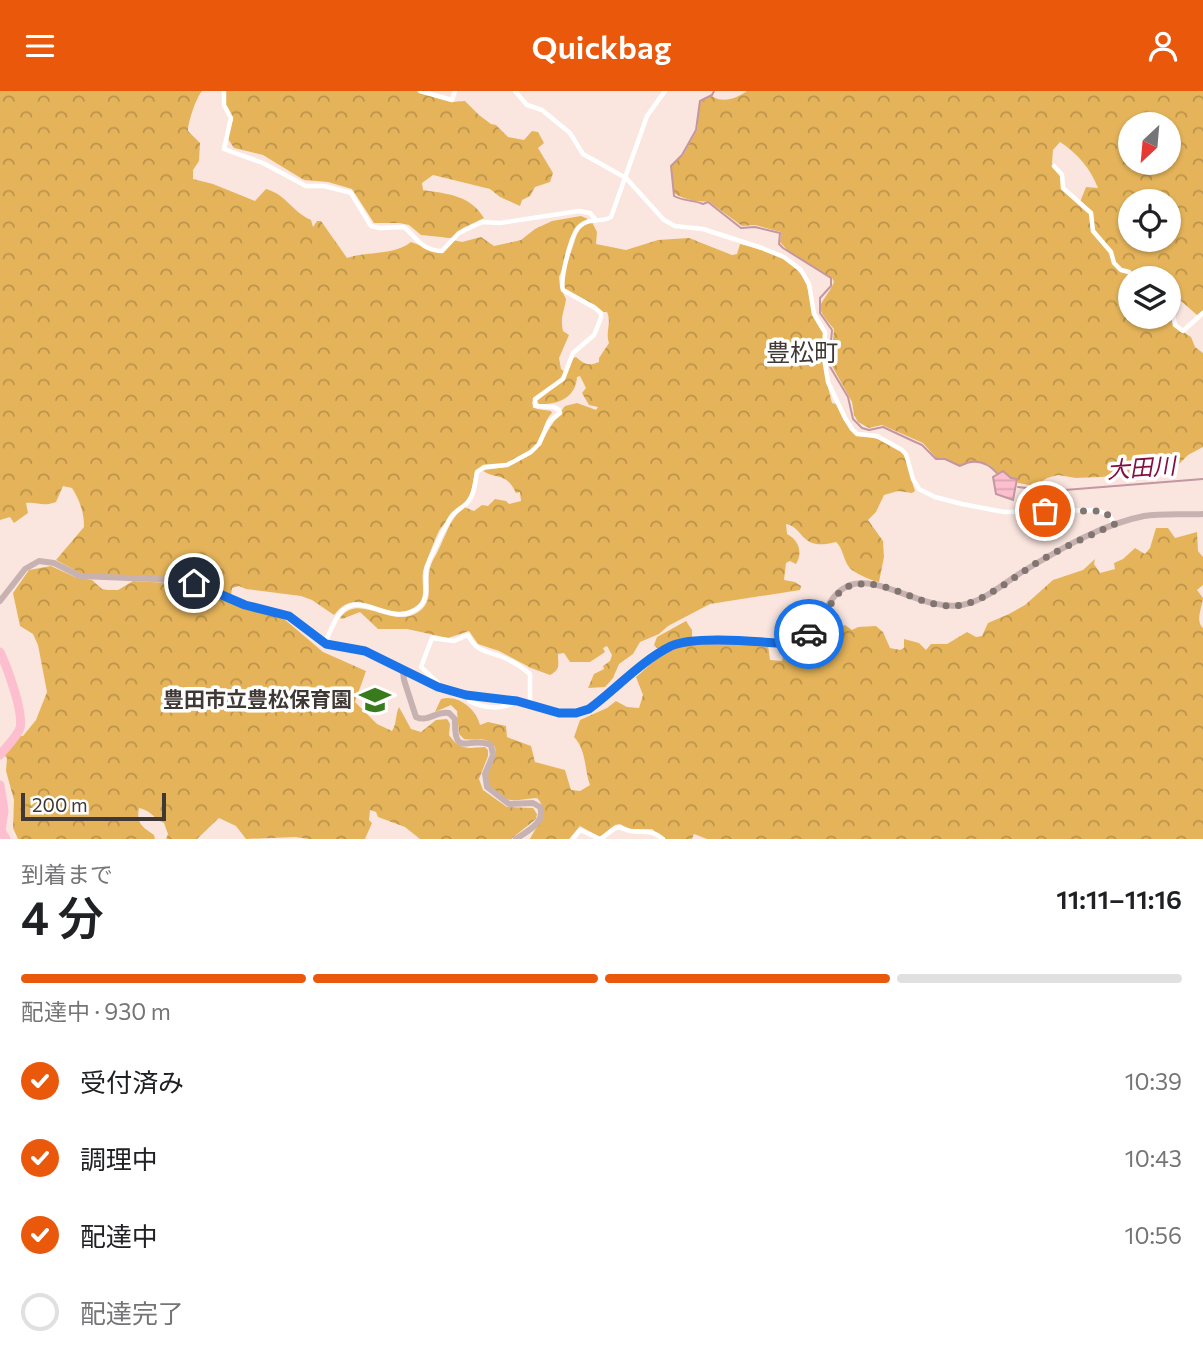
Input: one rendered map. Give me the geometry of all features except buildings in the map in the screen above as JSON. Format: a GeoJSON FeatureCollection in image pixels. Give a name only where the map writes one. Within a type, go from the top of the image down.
{"type":"FeatureCollection","features":[{"type":"Feature","properties":{"kind":"main road"},"geometry":{"type":"LineString","coordinates":[[0,601],[25,569],[33,563],[46,561],[80,576],[194,583],[245,605],[289,616],[326,644],[365,651],[438,687],[466,695],[530,703],[559,713],[582,712],[659,653],[682,643],[789,644],[800,641],[813,630],[841,590],[857,584],[873,584],[939,606],[966,604],[979,600],[1046,558],[1115,524],[1149,515],[1203,514]]}},
{"type":"Feature","properties":{"kind":"main road"},"geometry":{"type":"LineString","coordinates":[[403,672],[416,716],[425,719],[442,712],[449,713],[455,719],[454,733],[459,741],[466,744],[482,742],[491,745],[493,755],[485,774],[487,787],[509,804],[533,803],[540,807],[541,819],[516,839]]}},
{"type":"Feature","properties":{"kind":"street"},"geometry":{"type":"LineString","coordinates":[[224,91],[224,105],[232,118],[224,149],[263,163],[306,186],[324,186],[351,193],[371,226],[404,227],[417,242],[436,250],[442,251],[459,233],[482,222],[500,223],[579,211],[590,213],[596,220]]}},
{"type":"Feature","properties":{"kind":"street"},"geometry":{"type":"LineString","coordinates":[[421,91],[452,100],[455,91]]}},
{"type":"Feature","properties":{"kind":"street"},"geometry":{"type":"LineString","coordinates":[[515,91],[527,105],[542,110],[570,133],[583,154],[626,178],[655,214],[669,224],[703,229],[762,248],[784,257],[801,269],[809,284],[814,314],[825,332],[824,358],[832,395],[857,434],[877,436],[906,454],[913,479],[919,489],[935,497],[1004,512],[1102,511],[1115,524]]}},
{"type":"Feature","properties":{"kind":"street"},"geometry":{"type":"LineString","coordinates":[[326,644],[337,616],[350,605],[362,604],[389,614],[404,614],[419,608],[425,600],[427,567],[450,518],[469,502],[477,472],[486,467],[507,465],[531,452],[539,444],[549,422],[559,413],[559,409],[554,407],[535,406],[537,397],[563,379],[573,353],[594,335],[601,318],[601,313],[595,308],[566,293],[561,281],[577,229],[591,220],[610,218],[650,110],[665,91]]}},
{"type":"Feature","properties":{"kind":"street"},"geometry":{"type":"LineString","coordinates":[[1054,166],[1062,175],[1063,188],[1092,214],[1093,230],[1111,252],[1118,267]]}},
{"type":"Feature","properties":{"kind":"street"},"geometry":{"type":"LineString","coordinates":[[1180,329],[1183,331],[1203,313]]}},
{"type":"Feature","properties":{"kind":"street"},"geometry":{"type":"LineString","coordinates":[[438,687],[438,683],[421,667],[432,638],[454,641],[468,635],[472,644],[480,650],[499,656],[530,674],[530,703]]}},
{"type":"Feature","properties":{"kind":"street"},"geometry":{"type":"LineString","coordinates":[[469,701],[490,707],[511,705],[517,701]]}},
{"type":"Feature","properties":{"kind":"street"},"geometry":{"type":"LineString","coordinates":[[573,839],[580,830],[600,839],[615,828],[622,827],[628,831],[646,830],[663,839]]}},
{"type":"Feature","properties":{"kind":"green space"},"geometry":{"type":"Polygon","coordinates":[[[0,91],[202,91],[188,127],[188,131],[200,143],[199,161],[193,170],[193,179],[255,201],[266,189],[273,192],[311,220],[313,227],[317,221],[321,221],[347,258],[396,249],[411,242],[438,252],[453,240],[462,242],[481,237],[494,246],[521,240],[552,221],[581,216],[588,219],[581,223],[559,277],[566,299],[562,318],[563,331],[569,335],[559,358],[561,369],[565,372],[532,403],[537,409],[552,413],[534,447],[507,463],[476,470],[466,501],[437,535],[424,568],[423,595],[419,604],[403,612],[353,602],[343,606],[334,615],[301,596],[239,586],[232,588],[231,597],[195,582],[82,574],[56,560],[84,527],[77,497],[72,488],[63,486],[56,502],[26,503],[28,513],[14,523],[10,517],[0,520],[0,91]]]}},
{"type":"Feature","properties":{"kind":"green space"},"geometry":{"type":"Polygon","coordinates":[[[225,91],[416,91],[452,102],[465,101],[508,137],[524,140],[532,131],[538,132],[544,143],[538,148],[553,173],[550,182],[535,187],[530,196],[522,200],[520,206],[490,189],[433,175],[422,183],[423,190],[465,200],[484,218],[463,228],[451,238],[421,235],[409,225],[374,223],[352,189],[328,182],[304,180],[263,155],[234,148],[228,139],[233,119],[226,109],[225,91]]]}},
{"type":"Feature","properties":{"kind":"green space"},"geometry":{"type":"Polygon","coordinates":[[[747,91],[1203,91],[1203,311],[1197,315],[1181,301],[1181,266],[1118,266],[1115,263],[1111,251],[1094,230],[1092,213],[1080,202],[1086,187],[1098,188],[1091,174],[1078,157],[1060,142],[1053,150],[1052,163],[1062,176],[1064,191],[1091,214],[1093,231],[1110,252],[1113,264],[1118,268],[1118,329],[1179,329],[1191,337],[1195,347],[1203,353],[1203,447],[1188,455],[1169,474],[1076,478],[1058,475],[1035,486],[1018,483],[1017,479],[1011,478],[1003,471],[998,473],[989,465],[980,462],[960,466],[945,459],[937,459],[923,443],[882,425],[869,428],[858,422],[852,402],[831,364],[834,329],[821,309],[834,282],[832,278],[789,252],[780,242],[781,232],[755,225],[742,226],[708,201],[691,200],[674,193],[671,166],[683,155],[697,130],[700,102],[712,96],[725,100],[747,91]]]}},
{"type":"Feature","properties":{"kind":"green space"},"geometry":{"type":"Polygon","coordinates":[[[592,222],[597,232],[596,244],[626,250],[658,240],[689,238],[732,255],[737,254],[740,244],[773,254],[799,272],[809,293],[815,320],[824,334],[827,383],[832,403],[836,404],[854,434],[882,441],[901,452],[907,461],[915,491],[898,491],[884,495],[876,512],[868,520],[883,541],[884,557],[879,582],[851,569],[836,542],[816,544],[786,524],[787,534],[797,543],[799,551],[796,564],[790,561],[786,563],[784,580],[795,582],[801,586],[800,590],[710,604],[640,642],[633,654],[619,664],[613,678],[605,687],[588,688],[594,674],[604,669],[603,666],[610,661],[612,655],[607,646],[603,648],[605,652],[590,662],[570,662],[564,653],[558,654],[557,669],[550,675],[478,644],[469,631],[448,638],[407,629],[378,629],[360,612],[340,618],[357,608],[400,617],[411,616],[421,610],[429,596],[431,564],[459,512],[464,507],[474,511],[482,505],[488,506],[495,499],[509,504],[521,501],[520,492],[516,493],[509,482],[483,471],[505,467],[530,455],[565,406],[577,403],[596,410],[598,407],[589,405],[582,393],[586,388],[580,376],[577,377],[573,390],[564,399],[546,404],[539,404],[537,401],[564,379],[573,358],[576,357],[587,364],[599,362],[609,343],[607,312],[602,312],[595,305],[564,289],[564,273],[577,234],[582,226],[592,222]]]}},
{"type":"Feature","properties":{"kind":"green space"},"geometry":{"type":"Polygon","coordinates":[[[1156,528],[1168,528],[1175,538],[1197,532],[1198,551],[1203,557],[1203,585],[1197,590],[1203,598],[1199,618],[1203,628],[1203,839],[707,839],[694,834],[692,839],[665,839],[652,829],[629,829],[620,824],[600,837],[580,826],[569,839],[530,839],[543,814],[537,798],[509,800],[499,795],[487,783],[495,747],[482,739],[464,739],[459,734],[457,711],[451,705],[435,712],[441,699],[454,699],[475,713],[480,725],[488,722],[506,726],[507,737],[531,746],[535,762],[565,770],[571,790],[580,791],[590,785],[583,754],[574,737],[580,720],[616,701],[627,707],[639,708],[643,695],[636,677],[659,657],[675,648],[696,643],[768,645],[770,660],[782,661],[784,650],[808,639],[825,640],[837,636],[840,627],[845,625],[852,630],[876,626],[883,632],[890,648],[904,648],[904,639],[919,643],[926,650],[931,644],[947,644],[967,632],[976,637],[982,636],[988,623],[1025,605],[1053,580],[1083,570],[1095,559],[1094,564],[1100,573],[1115,569],[1114,563],[1135,548],[1145,554],[1150,548],[1156,528]]]}},
{"type":"Feature","properties":{"kind":"green space"},"geometry":{"type":"Polygon","coordinates":[[[51,566],[75,577],[92,580],[102,589],[108,590],[118,590],[133,581],[187,584],[283,618],[323,652],[366,671],[355,702],[377,724],[392,731],[399,707],[411,729],[421,732],[436,720],[447,719],[450,724],[449,735],[457,744],[474,748],[485,747],[488,756],[479,779],[483,790],[507,807],[533,808],[537,814],[536,819],[511,839],[420,839],[405,827],[378,817],[376,812],[370,810],[369,820],[372,823],[365,839],[246,839],[236,826],[219,818],[197,839],[166,839],[168,834],[164,823],[139,808],[139,821],[155,839],[18,839],[13,828],[14,800],[6,771],[7,758],[4,755],[18,736],[23,736],[36,720],[47,692],[38,645],[33,634],[20,626],[13,593],[29,570],[51,566]]]}},
{"type":"Feature","properties":{"kind":"green space"},"geometry":{"type":"Polygon","coordinates":[[[686,621],[692,630],[692,638],[657,648],[654,645],[657,637],[686,621]]]}},
{"type":"Feature","properties":{"kind":"shaded area"},"geometry":{"type":"Polygon","coordinates":[[[1003,471],[1011,478],[1017,479],[1013,500],[996,494],[993,477],[1003,471]]]}},
{"type":"Feature","properties":{"kind":"waterway","name":"大田川"},"geometry":{"type":"LineString","coordinates":[[714,91],[700,101],[696,130],[682,155],[671,166],[674,196],[703,204],[708,202],[741,228],[755,227],[780,233],[779,244],[783,248],[831,278],[831,286],[820,298],[820,313],[832,330],[829,365],[848,397],[853,419],[862,428],[869,430],[883,427],[922,445],[936,459],[945,459],[960,466],[980,462],[997,473]]}},
{"type":"Feature","properties":{"kind":"waterway","name":"大田川"},"geometry":{"type":"LineString","coordinates":[[1018,487],[1052,491],[1203,479]]}},
{"type":"Feature","properties":{"kind":"waterway"},"geometry":{"type":"LineString","coordinates":[[0,652],[14,690],[21,721],[16,735],[0,755]]}},
{"type":"Feature","properties":{"kind":"waterway"},"geometry":{"type":"LineString","coordinates":[[0,785],[4,811],[1,831],[6,839]]}},
{"type":"Feature","properties":{"kind":"way so far"},"geometry":{"type":"LineString","coordinates":[[809,634],[841,590],[849,586],[873,584],[939,606],[966,604],[979,600],[1046,558],[1115,524],[1113,519],[1102,511],[1045,511]]}},
{"type":"Feature","properties":{"kind":"place","name":"豊田市立豊松保育園"},"geometry":{"type":"Point","coordinates":[375,700]}},
{"type":"Feature","properties":{"kind":"district","name":"豊松町"},"geometry":{"type":"Point","coordinates":[802,353]}},
{"type":"Feature","properties":{"kind":"route"},"geometry":{"type":"LineString","coordinates":[[194,583],[245,605],[289,616],[326,644],[365,651],[438,687],[466,695],[530,703],[550,711],[570,714],[589,709],[659,653],[673,645],[692,641],[789,644],[800,641],[809,634]]}}]}
